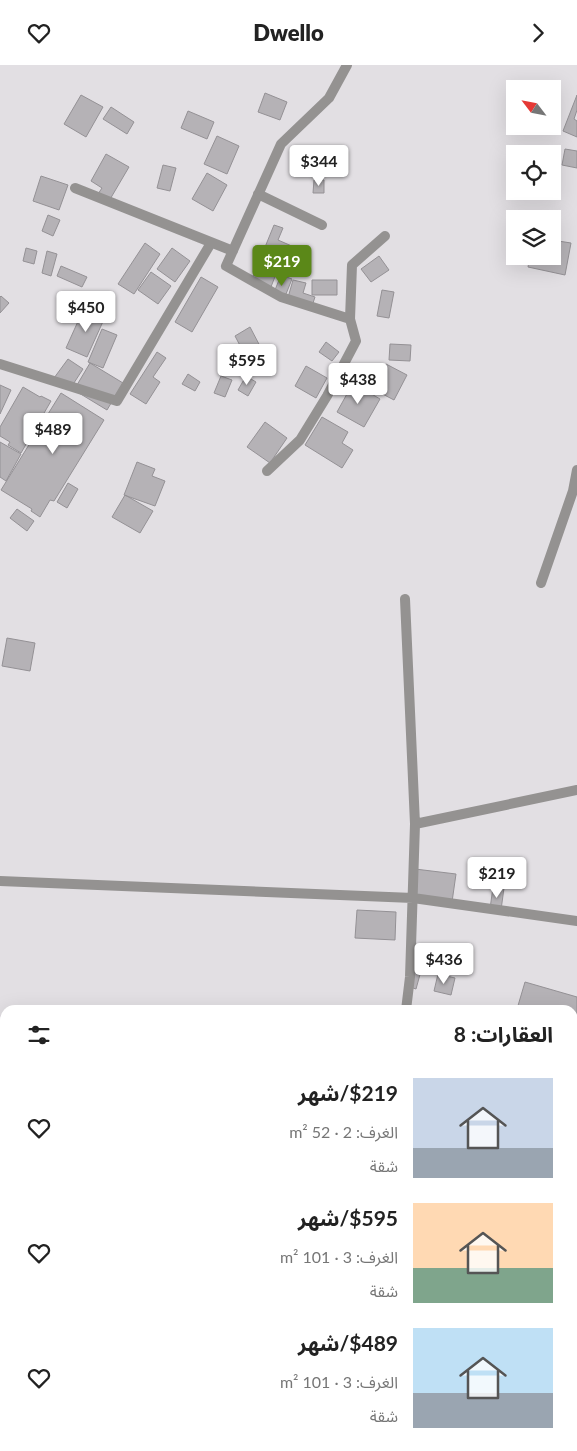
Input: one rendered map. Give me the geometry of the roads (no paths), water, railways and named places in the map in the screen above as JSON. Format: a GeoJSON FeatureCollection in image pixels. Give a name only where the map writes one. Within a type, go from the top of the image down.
{"type":"FeatureCollection","features":[{"type":"Feature","properties":{"kind":"street"},"geometry":{"type":"LineString","coordinates":[[347,65],[329,98],[281,144],[226,266],[281,297],[350,319]]}},
{"type":"Feature","properties":{"kind":"street"},"geometry":{"type":"LineString","coordinates":[[75,189],[233,251]]}},
{"type":"Feature","properties":{"kind":"street"},"geometry":{"type":"LineString","coordinates":[[258,194],[322,225]]}},
{"type":"Feature","properties":{"kind":"street"},"geometry":{"type":"LineString","coordinates":[[267,471],[300,440],[327,396],[356,341],[350,319],[352,265],[384,236]]}},
{"type":"Feature","properties":{"kind":"street"},"geometry":{"type":"LineString","coordinates":[[0,364],[117,401],[211,243]]}},
{"type":"Feature","properties":{"kind":"street"},"geometry":{"type":"LineString","coordinates":[[541,583],[573,491],[577,470]]}},
{"type":"Feature","properties":{"kind":"street"},"geometry":{"type":"LineString","coordinates":[[405,599],[415,823],[410,977],[407,1005]]}},
{"type":"Feature","properties":{"kind":"street"},"geometry":{"type":"LineString","coordinates":[[415,823],[577,791]]}},
{"type":"Feature","properties":{"kind":"street"},"geometry":{"type":"LineString","coordinates":[[0,881],[413,898],[577,921]]}}]}
